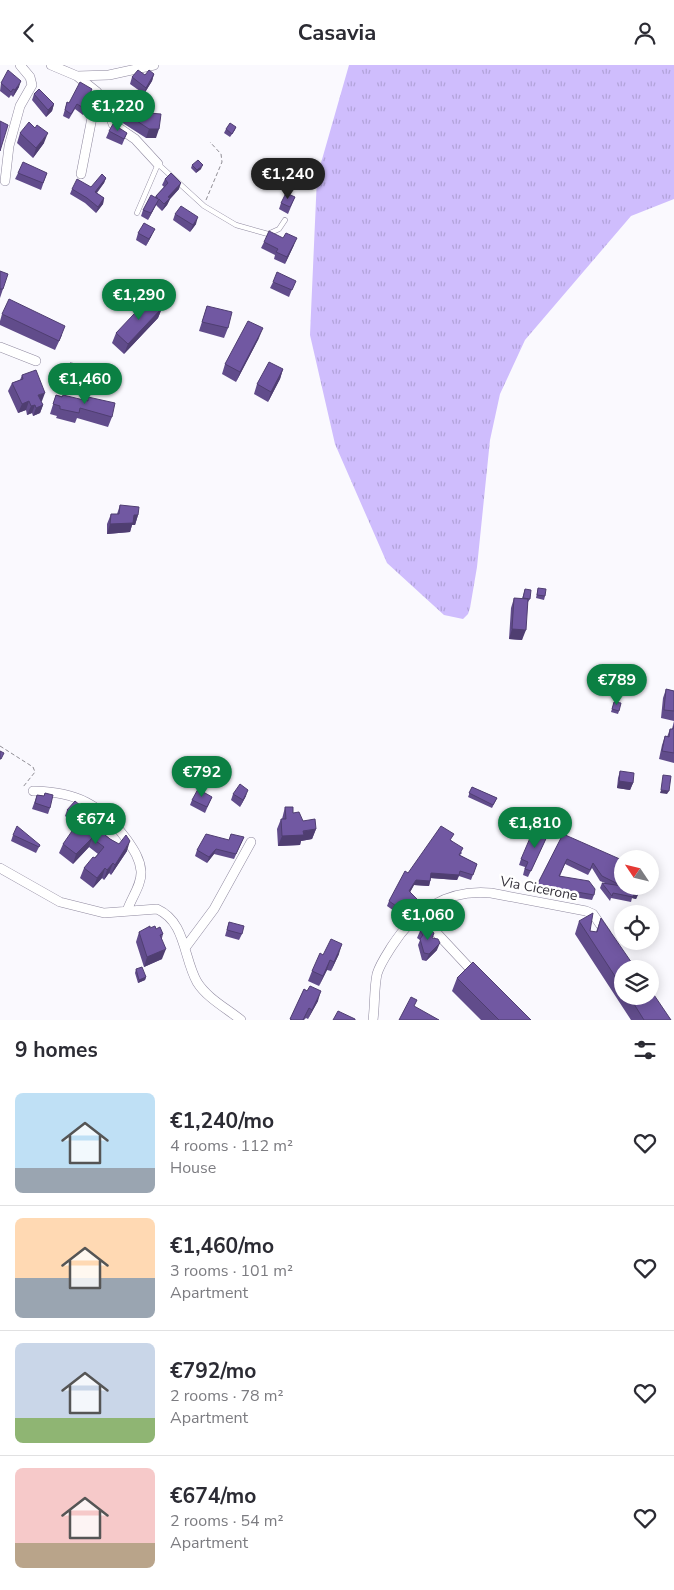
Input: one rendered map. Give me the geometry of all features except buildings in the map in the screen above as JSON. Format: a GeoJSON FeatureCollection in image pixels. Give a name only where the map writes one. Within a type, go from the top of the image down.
{"type":"FeatureCollection","features":[{"type":"Feature","properties":{"kind":"street"},"geometry":{"type":"LineString","coordinates":[[5,181],[9,146],[18,113],[32,85],[30,77],[20,65]]}},
{"type":"Feature","properties":{"kind":"street"},"geometry":{"type":"LineString","coordinates":[[51,65],[77,76],[97,92],[107,106],[113,124],[135,139],[158,164]]}},
{"type":"Feature","properties":{"kind":"street"},"geometry":{"type":"LineString","coordinates":[[77,76],[109,75],[154,65]]}},
{"type":"Feature","properties":{"kind":"street"},"geometry":{"type":"LineString","coordinates":[[81,174],[97,92]]}},
{"type":"Feature","properties":{"kind":"street"},"geometry":{"type":"LineString","coordinates":[[0,347],[36,361]]}},
{"type":"Feature","properties":{"kind":"street"},"geometry":{"type":"LineString","coordinates":[[33,791],[70,794],[104,811],[119,829],[134,849],[141,870],[138,886],[128,911]]}},
{"type":"Feature","properties":{"kind":"street"},"geometry":{"type":"LineString","coordinates":[[186,948],[214,909],[251,842]]}},
{"type":"Feature","properties":{"kind":"street"},"geometry":{"type":"LineString","coordinates":[[0,868],[60,902],[104,913],[157,909],[164,912],[171,918],[180,933],[196,981],[203,990],[241,1020]]}},
{"type":"Feature","properties":{"kind":"street","name":"Via Cicerone"},"geometry":{"type":"LineString","coordinates":[[373,1020],[377,973],[395,941],[419,914],[431,905],[449,896],[477,891],[586,911],[593,915],[613,945]]}},
{"type":"Feature","properties":{"kind":"street"},"geometry":{"type":"LineString","coordinates":[[419,914],[482,981]]}},
{"type":"Feature","properties":{"kind":"lane"},"geometry":{"type":"LineString","coordinates":[[137,213],[158,164],[204,206],[236,225],[250,227],[260,233],[274,232],[286,220]]}},
{"type":"Feature","properties":{"kind":"path"},"geometry":{"type":"LineString","coordinates":[[204,206],[222,162],[221,154],[210,142]]}},
{"type":"Feature","properties":{"kind":"path"},"geometry":{"type":"LineString","coordinates":[[0,747],[33,767],[35,772],[23,787]]}},
{"type":"Feature","properties":{"kind":"green space"},"geometry":{"type":"Polygon","coordinates":[[[349,65],[674,65],[674,199],[631,216],[525,340],[500,394],[490,440],[477,567],[470,608],[468,614],[463,619],[444,615],[387,563],[335,444],[310,335],[317,177],[349,65]]]}}]}
